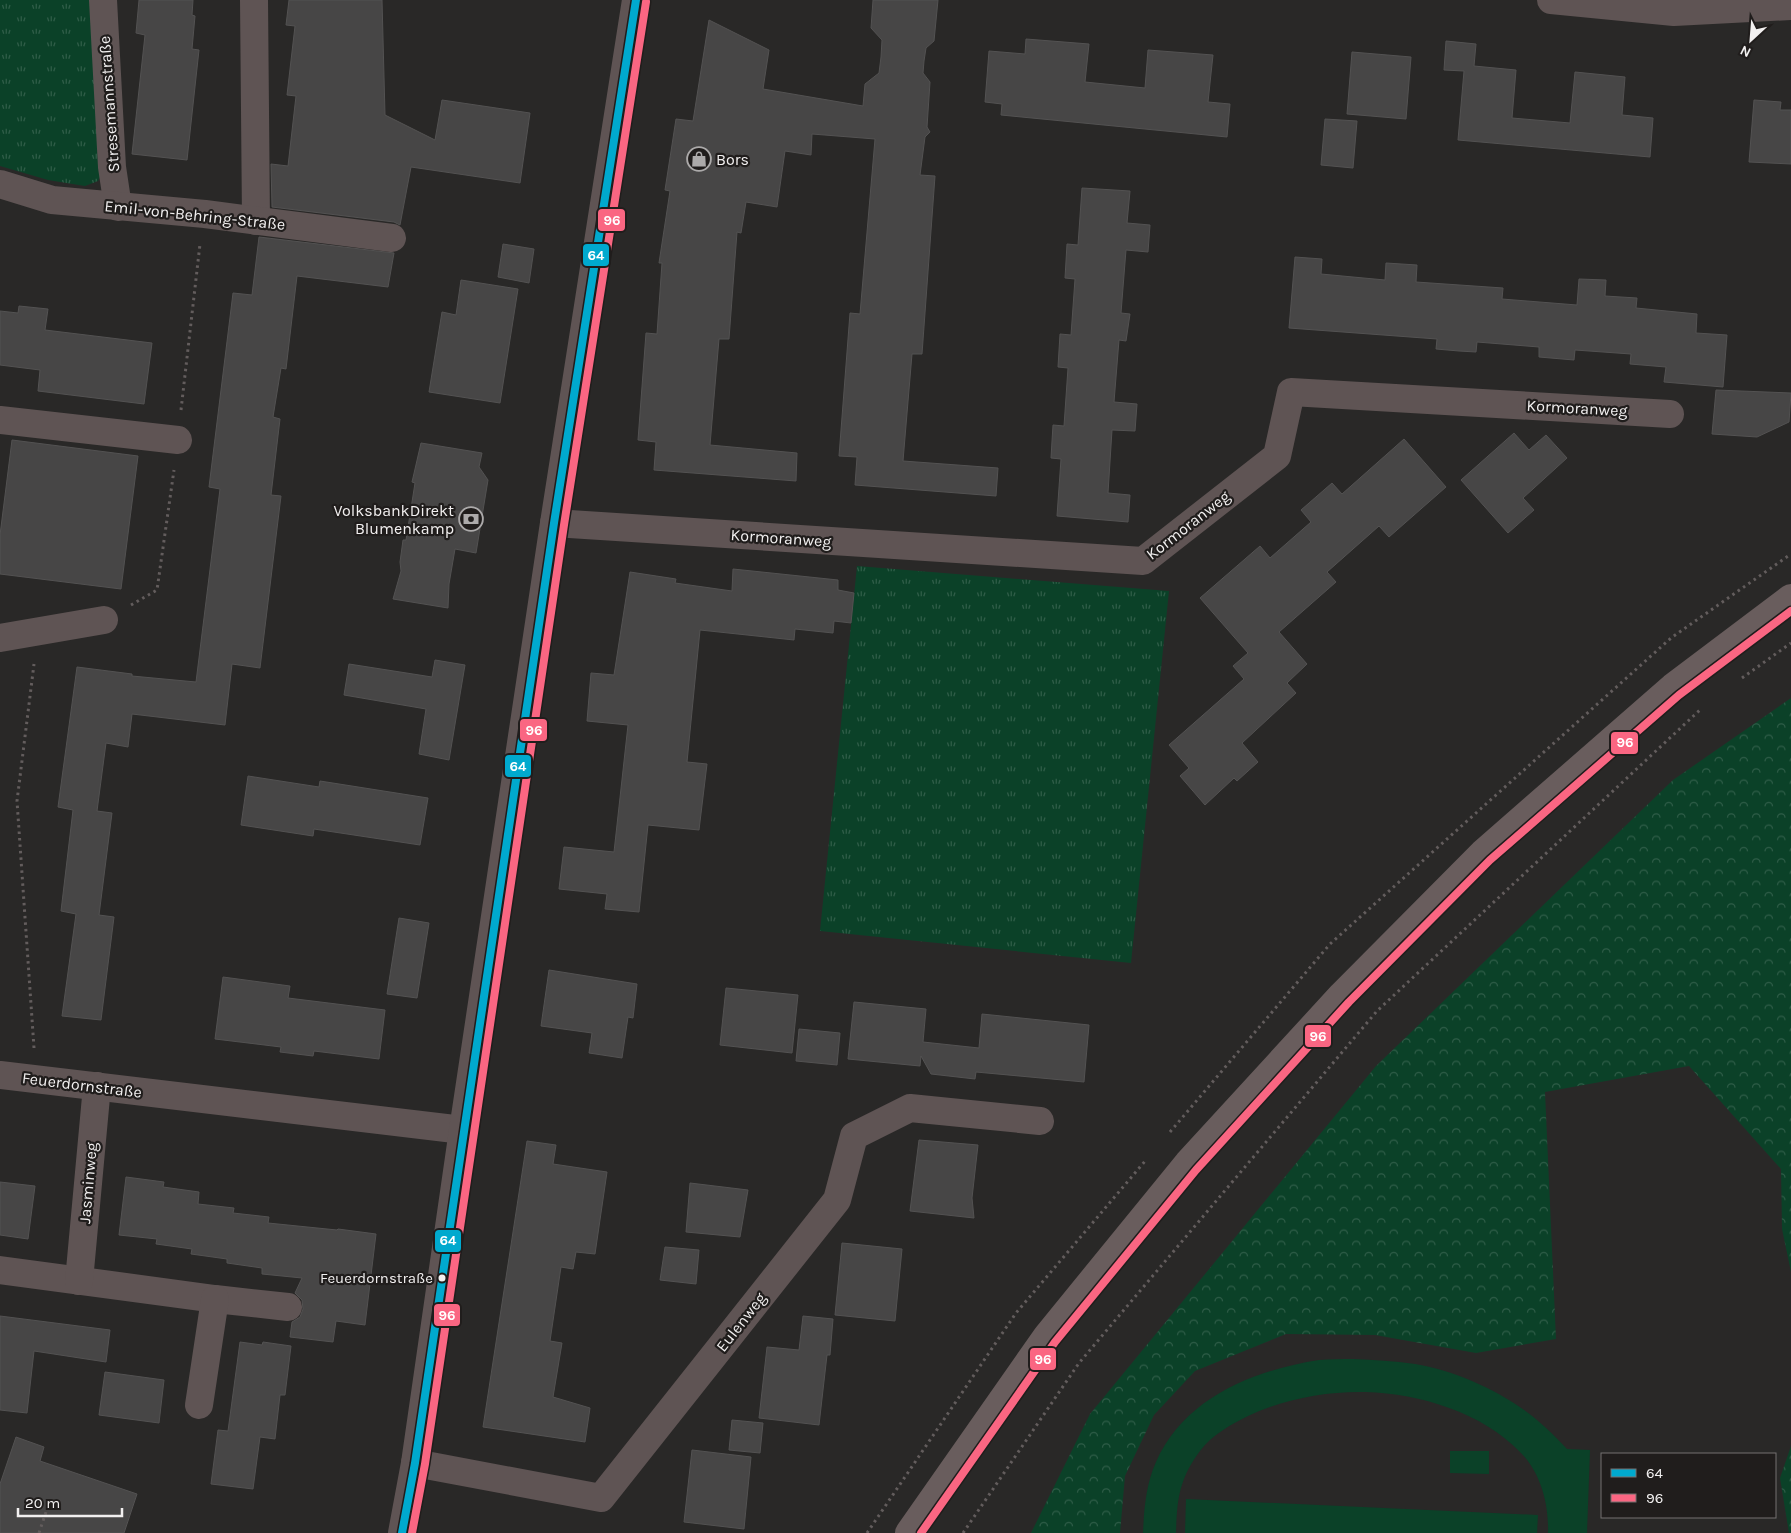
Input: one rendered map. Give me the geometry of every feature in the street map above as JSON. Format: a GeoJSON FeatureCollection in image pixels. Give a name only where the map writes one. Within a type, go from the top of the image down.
{"type":"FeatureCollection","features":[{"type":"Feature","properties":{"kind":"main road"},"geometry":{"type":"LineString","coordinates":[[909,1533],[1053,1329],[1188,1163],[1342,995],[1483,854],[1673,687],[1791,598]]}},
{"type":"Feature","properties":{"kind":"street","name":"Stresemannstraße"},"geometry":{"type":"LineString","coordinates":[[103,0],[112,167],[118,208]]}},
{"type":"Feature","properties":{"kind":"street"},"geometry":{"type":"LineString","coordinates":[[254,0],[256,221]]}},
{"type":"Feature","properties":{"kind":"street"},"geometry":{"type":"LineString","coordinates":[[402,1533],[415,1463],[554,523],[636,0]]}},
{"type":"Feature","properties":{"kind":"street"},"geometry":{"type":"LineString","coordinates":[[1553,0],[1674,12],[1791,6]]}},
{"type":"Feature","properties":{"kind":"street","name":"Emil-von-Behring-Straße"},"geometry":{"type":"LineString","coordinates":[[0,184],[52,200],[118,208],[205,214],[392,238]]}},
{"type":"Feature","properties":{"kind":"street","name":"Kormoranweg"},"geometry":{"type":"LineString","coordinates":[[554,523],[1143,561],[1277,456],[1291,392],[1670,414]]}},
{"type":"Feature","properties":{"kind":"street"},"geometry":{"type":"LineString","coordinates":[[0,420],[178,440]]}},
{"type":"Feature","properties":{"kind":"street"},"geometry":{"type":"LineString","coordinates":[[0,638],[104,620]]}},
{"type":"Feature","properties":{"kind":"street","name":"Feuerdornstraße"},"geometry":{"type":"LineString","coordinates":[[0,1075],[463,1130]]}},
{"type":"Feature","properties":{"kind":"street","name":"Jasminweg"},"geometry":{"type":"LineString","coordinates":[[79,1281],[97,1086]]}},
{"type":"Feature","properties":{"kind":"street","name":"Eulenweg"},"geometry":{"type":"LineString","coordinates":[[415,1463],[601,1498],[837,1200],[854,1136],[910,1108],[1040,1121]]}},
{"type":"Feature","properties":{"kind":"street"},"geometry":{"type":"LineString","coordinates":[[0,1270],[215,1299],[288,1306]]}},
{"type":"Feature","properties":{"kind":"street"},"geometry":{"type":"LineString","coordinates":[[199,1405],[215,1299]]}},
{"type":"Feature","properties":{"kind":"path"},"geometry":{"type":"LineString","coordinates":[[36,1079],[17,801],[38,632]]}},
{"type":"Feature","properties":{"kind":"path"},"geometry":{"type":"LineString","coordinates":[[1734,684],[1791,643]]}},
{"type":"Feature","properties":{"kind":"path"},"geometry":{"type":"LineString","coordinates":[[963,1533],[1079,1363],[1377,1011],[1702,708]]}},
{"type":"Feature","properties":{"kind":"path"},"geometry":{"type":"LineString","coordinates":[[39,1533],[48,1506]]}},
{"type":"Feature","properties":{"kind":"green space"},"geometry":{"type":"Polygon","coordinates":[[[0,0],[96,0],[104,168],[98,181],[85,186],[48,180],[0,166],[0,0]]]}},
{"type":"Feature","properties":{"kind":"green space"},"geometry":{"type":"Polygon","coordinates":[[[857,566],[1169,591],[1131,963],[820,931],[857,566]]]}},
{"type":"Feature","properties":{"kind":"green space"},"geometry":{"type":"Polygon","coordinates":[[[1791,698],[1791,1272],[1782,1229],[1781,1169],[1689,1066],[1545,1092],[1556,1339],[1476,1353],[1375,1335],[1286,1334],[1195,1371],[1154,1415],[1125,1476],[1120,1533],[1031,1533],[1090,1414],[1376,1066],[1673,780],[1791,698]]]}},
{"type":"Feature","properties":{"kind":"green space"},"geometry":{"type":"Polygon","coordinates":[[[1353,1359],[1415,1364],[1449,1372],[1484,1386],[1517,1405],[1545,1427],[1567,1449],[1590,1450],[1587,1533],[1548,1533],[1545,1501],[1534,1470],[1521,1453],[1488,1426],[1469,1416],[1428,1401],[1387,1394],[1351,1392],[1306,1397],[1276,1405],[1248,1416],[1216,1435],[1200,1451],[1183,1481],[1178,1500],[1176,1533],[1143,1533],[1148,1488],[1156,1462],[1168,1440],[1184,1420],[1203,1404],[1246,1380],[1270,1371],[1319,1360],[1353,1359]]]}},
{"type":"Feature","properties":{"kind":"green space"},"geometry":{"type":"Polygon","coordinates":[[[1791,1446],[1791,1533],[1789,1533],[1780,1478],[1791,1446]]]}},
{"type":"Feature","properties":{"kind":"green space"},"geometry":{"type":"Polygon","coordinates":[[[1450,1451],[1489,1451],[1489,1474],[1450,1473],[1450,1451]]]}},
{"type":"Feature","properties":{"kind":"green space"},"geometry":{"type":"Polygon","coordinates":[[[1186,1499],[1538,1515],[1537,1533],[1185,1533],[1186,1499]]]}},
{"type":"Feature","properties":{"kind":"building"},"geometry":{"type":"Polygon","coordinates":[[[139,0],[193,0],[192,15],[195,16],[192,49],[199,50],[187,160],[132,154],[145,35],[136,33],[139,0]]]}},
{"type":"Feature","properties":{"kind":"building"},"geometry":{"type":"Polygon","coordinates":[[[289,0],[382,0],[385,115],[435,140],[442,100],[530,113],[520,183],[411,167],[400,225],[394,222],[272,207],[271,164],[288,166],[296,96],[287,95],[295,26],[286,25],[289,0]]]}},
{"type":"Feature","properties":{"kind":"building"},"geometry":{"type":"Polygon","coordinates":[[[873,0],[938,0],[934,41],[926,48],[923,73],[930,82],[927,127],[930,132],[925,137],[920,175],[935,176],[922,354],[912,354],[903,461],[998,468],[996,496],[855,485],[857,457],[839,456],[850,313],[860,314],[875,139],[812,134],[811,155],[785,151],[777,207],[746,202],[741,233],[737,232],[729,339],[719,339],[710,445],[797,453],[796,481],[654,470],[656,442],[638,440],[646,333],[657,334],[662,263],[659,263],[670,191],[665,190],[676,119],[693,121],[709,20],[769,50],[763,89],[863,106],[865,84],[879,73],[881,57],[882,40],[871,28],[873,0]]]}},
{"type":"Feature","properties":{"kind":"building"},"geometry":{"type":"Polygon","coordinates":[[[1026,39],[1089,44],[1085,82],[1145,88],[1148,50],[1213,55],[1208,102],[1230,104],[1227,137],[1001,115],[1002,104],[985,102],[989,51],[1025,54],[1026,39]]]}},
{"type":"Feature","properties":{"kind":"building"},"geometry":{"type":"Polygon","coordinates":[[[1446,41],[1476,44],[1474,66],[1516,70],[1512,118],[1570,123],[1575,72],[1625,77],[1622,115],[1653,118],[1650,157],[1458,140],[1464,71],[1444,70],[1446,41]]]}},
{"type":"Feature","properties":{"kind":"building"},"geometry":{"type":"Polygon","coordinates":[[[1352,52],[1411,57],[1406,119],[1347,114],[1352,52]]]}},
{"type":"Feature","properties":{"kind":"building"},"geometry":{"type":"Polygon","coordinates":[[[1754,100],[1781,102],[1780,110],[1791,110],[1791,164],[1749,162],[1754,100]]]}},
{"type":"Feature","properties":{"kind":"building"},"geometry":{"type":"Polygon","coordinates":[[[1325,119],[1357,121],[1353,168],[1321,165],[1325,119]]]}},
{"type":"Feature","properties":{"kind":"building"},"geometry":{"type":"Polygon","coordinates":[[[1082,188],[1130,191],[1127,223],[1150,225],[1148,252],[1126,250],[1121,313],[1130,314],[1126,341],[1119,340],[1114,402],[1137,404],[1135,431],[1112,430],[1108,493],[1130,495],[1128,522],[1057,516],[1061,459],[1051,458],[1053,425],[1064,426],[1068,368],[1058,367],[1060,334],[1071,335],[1075,279],[1065,278],[1067,244],[1078,245],[1082,188]]]}},
{"type":"Feature","properties":{"kind":"building"},"geometry":{"type":"Polygon","coordinates":[[[259,237],[394,253],[388,287],[297,276],[286,369],[281,368],[273,417],[280,419],[271,495],[281,496],[260,668],[232,664],[225,725],[132,714],[128,747],[106,743],[97,811],[112,813],[99,915],[114,917],[101,1020],[62,1016],[76,914],[61,911],[73,810],[58,807],[77,667],[132,674],[132,676],[196,682],[220,489],[209,487],[233,293],[252,295],[259,237]]]}},
{"type":"Feature","properties":{"kind":"building"},"geometry":{"type":"Polygon","coordinates":[[[503,244],[534,249],[529,283],[498,277],[503,244]]]}},
{"type":"Feature","properties":{"kind":"building"},"geometry":{"type":"Polygon","coordinates":[[[1295,257],[1322,259],[1321,274],[1385,280],[1386,263],[1417,265],[1416,282],[1503,288],[1502,299],[1577,305],[1579,279],[1606,280],[1605,296],[1637,298],[1636,308],[1697,314],[1696,333],[1727,335],[1723,387],[1664,382],[1666,367],[1630,364],[1631,354],[1575,350],[1574,360],[1539,357],[1539,347],[1477,342],[1476,352],[1459,351],[1436,349],[1437,339],[1289,328],[1295,257]]]}},
{"type":"Feature","properties":{"kind":"building"},"geometry":{"type":"Polygon","coordinates":[[[461,280],[518,289],[500,403],[429,392],[442,312],[456,315],[461,280]]]}},
{"type":"Feature","properties":{"kind":"building"},"geometry":{"type":"Polygon","coordinates":[[[19,306],[48,309],[45,330],[152,343],[144,404],[38,391],[40,370],[0,365],[0,311],[18,313],[19,306]]]}},
{"type":"Feature","properties":{"kind":"building"},"geometry":{"type":"Polygon","coordinates":[[[1716,390],[1791,393],[1789,422],[1757,437],[1712,434],[1716,390]]]}},
{"type":"Feature","properties":{"kind":"building"},"geometry":{"type":"Polygon","coordinates":[[[1514,433],[1529,450],[1546,435],[1567,458],[1523,498],[1534,510],[1508,533],[1461,480],[1514,433]]]}},
{"type":"Feature","properties":{"kind":"building"},"geometry":{"type":"Polygon","coordinates":[[[1404,439],[1446,487],[1389,537],[1379,526],[1327,572],[1336,582],[1279,632],[1307,664],[1287,683],[1296,693],[1242,743],[1258,762],[1237,781],[1234,778],[1205,805],[1180,776],[1189,768],[1169,745],[1244,679],[1233,666],[1248,653],[1200,598],[1260,546],[1270,558],[1311,522],[1301,510],[1332,483],[1342,494],[1404,439]]]}},
{"type":"Feature","properties":{"kind":"building"},"geometry":{"type":"Polygon","coordinates":[[[12,440],[138,456],[121,589],[0,574],[0,535],[12,440]]]}},
{"type":"Feature","properties":{"kind":"building"},"geometry":{"type":"Polygon","coordinates":[[[421,443],[482,453],[479,467],[488,480],[476,553],[455,549],[449,584],[448,608],[393,599],[401,571],[400,562],[403,540],[406,540],[415,483],[412,482],[421,443]]]}},
{"type":"Feature","properties":{"kind":"building"},"geometry":{"type":"Polygon","coordinates":[[[733,569],[838,580],[838,590],[854,593],[851,623],[834,621],[833,633],[795,629],[794,640],[700,630],[687,762],[707,764],[699,830],[648,825],[639,912],[605,909],[607,894],[559,889],[564,847],[614,852],[628,725],[587,721],[591,673],[614,675],[630,572],[676,579],[675,583],[732,591],[733,569]]]}},
{"type":"Feature","properties":{"kind":"building"},"geometry":{"type":"Polygon","coordinates":[[[435,660],[465,665],[449,760],[419,754],[426,709],[344,695],[349,664],[432,677],[435,660]]]}},
{"type":"Feature","properties":{"kind":"building"},"geometry":{"type":"Polygon","coordinates":[[[248,776],[319,787],[320,781],[428,798],[420,845],[314,829],[313,836],[241,825],[248,776]]]}},
{"type":"Feature","properties":{"kind":"building"},"geometry":{"type":"Polygon","coordinates":[[[399,918],[429,923],[417,998],[387,994],[399,918]]]}},
{"type":"Feature","properties":{"kind":"building"},"geometry":{"type":"Polygon","coordinates":[[[549,970],[637,984],[633,1018],[628,1017],[622,1058],[589,1053],[592,1033],[541,1026],[549,970]]]}},
{"type":"Feature","properties":{"kind":"building"},"geometry":{"type":"Polygon","coordinates":[[[223,977],[290,986],[288,998],[385,1010],[379,1059],[314,1051],[313,1056],[280,1052],[281,1047],[215,1039],[223,977]]]}},
{"type":"Feature","properties":{"kind":"building"},"geometry":{"type":"Polygon","coordinates":[[[726,988],[798,995],[792,1053],[720,1045],[726,988]]]}},
{"type":"Feature","properties":{"kind":"building"},"geometry":{"type":"Polygon","coordinates":[[[854,1002],[926,1009],[923,1042],[979,1048],[982,1014],[1089,1025],[1084,1082],[976,1072],[975,1079],[931,1074],[921,1056],[920,1066],[848,1059],[854,1002]]]}},
{"type":"Feature","properties":{"kind":"building"},"geometry":{"type":"Polygon","coordinates":[[[799,1029],[840,1033],[837,1065],[796,1061],[799,1029]]]}},
{"type":"Feature","properties":{"kind":"building"},"geometry":{"type":"Polygon","coordinates":[[[919,1140],[978,1145],[972,1198],[974,1218],[910,1211],[919,1140]]]}},
{"type":"Feature","properties":{"kind":"building"},"geometry":{"type":"Polygon","coordinates":[[[527,1141],[556,1145],[553,1164],[607,1172],[595,1254],[576,1252],[573,1269],[561,1267],[550,1341],[562,1343],[553,1397],[590,1408],[585,1442],[483,1427],[527,1141]]]}},
{"type":"Feature","properties":{"kind":"building"},"geometry":{"type":"Polygon","coordinates":[[[126,1177],[164,1182],[163,1187],[199,1192],[198,1204],[234,1208],[233,1213],[269,1217],[268,1223],[376,1234],[365,1325],[336,1321],[333,1342],[290,1337],[292,1322],[300,1317],[303,1309],[302,1300],[295,1293],[302,1278],[262,1274],[262,1268],[227,1263],[227,1259],[191,1254],[192,1249],[156,1244],[157,1239],[119,1235],[126,1177]]]}},
{"type":"Feature","properties":{"kind":"building"},"geometry":{"type":"Polygon","coordinates":[[[0,1182],[35,1186],[28,1239],[0,1235],[0,1182]]]}},
{"type":"Feature","properties":{"kind":"building"},"geometry":{"type":"Polygon","coordinates":[[[690,1183],[748,1190],[740,1237],[686,1232],[690,1183]]]}},
{"type":"Feature","properties":{"kind":"building"},"geometry":{"type":"Polygon","coordinates":[[[842,1243],[902,1249],[895,1321],[835,1315],[842,1243]]]}},
{"type":"Feature","properties":{"kind":"building"},"geometry":{"type":"Polygon","coordinates":[[[665,1247],[699,1250],[696,1284],[660,1280],[665,1247]]]}},
{"type":"Feature","properties":{"kind":"building"},"geometry":{"type":"Polygon","coordinates":[[[0,1316],[110,1330],[106,1362],[34,1351],[27,1413],[0,1410],[0,1316]]]}},
{"type":"Feature","properties":{"kind":"building"},"geometry":{"type":"Polygon","coordinates":[[[803,1316],[833,1319],[830,1355],[827,1355],[819,1425],[759,1418],[767,1347],[799,1350],[803,1316]]]}},
{"type":"Feature","properties":{"kind":"building"},"geometry":{"type":"Polygon","coordinates":[[[240,1342],[262,1345],[263,1342],[291,1346],[285,1395],[280,1395],[275,1439],[260,1437],[253,1489],[211,1484],[218,1430],[228,1431],[240,1342]]]}},
{"type":"Feature","properties":{"kind":"building"},"geometry":{"type":"Polygon","coordinates":[[[105,1372],[164,1380],[159,1423],[99,1415],[105,1372]]]}},
{"type":"Feature","properties":{"kind":"building"},"geometry":{"type":"Polygon","coordinates":[[[732,1420],[763,1423],[760,1453],[729,1450],[732,1420]]]}},
{"type":"Feature","properties":{"kind":"building"},"geometry":{"type":"Polygon","coordinates":[[[16,1437],[44,1447],[40,1461],[137,1494],[124,1533],[0,1533],[0,1484],[16,1437]]]}},
{"type":"Feature","properties":{"kind":"building"},"geometry":{"type":"Polygon","coordinates":[[[692,1450],[751,1457],[744,1529],[684,1522],[692,1450]]]}},
{"type":"Feature","properties":{"kind":"transit line","name":"64"},"geometry":{"type":"LineString","coordinates":[[402,1533],[415,1463],[554,523],[636,0]]}},
{"type":"Feature","properties":{"kind":"transit line","name":"96"},"geometry":{"type":"LineString","coordinates":[[412,1533],[425,1464],[564,525],[646,2]]}},
{"type":"Feature","properties":{"kind":"transit line","name":"96"},"geometry":{"type":"LineString","coordinates":[[921,1533],[1055,1342],[1196,1170],[1349,1002],[1490,860],[1679,695],[1791,611]]}},
{"type":"Feature","properties":{"kind":"place","name":"Bors"},"geometry":{"type":"Point","coordinates":[699,159]}},
{"type":"Feature","properties":{"kind":"place","name":"VolksbankDirekt Blumenkamp"},"geometry":{"type":"Point","coordinates":[471,519]}},
{"type":"Feature","properties":{"kind":"place","name":"Feuerdornstraße"},"geometry":{"type":"Point","coordinates":[442,1278]}}]}
